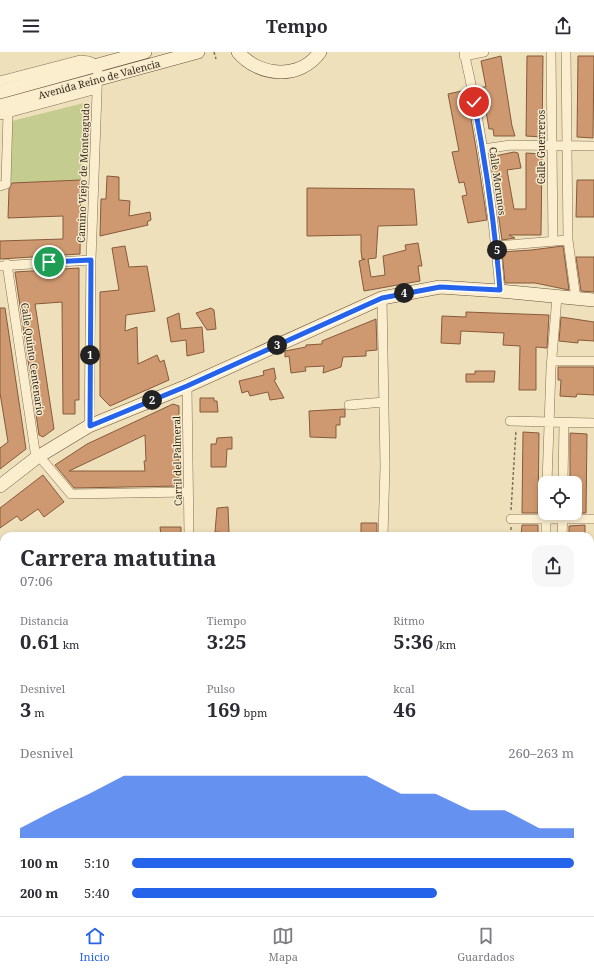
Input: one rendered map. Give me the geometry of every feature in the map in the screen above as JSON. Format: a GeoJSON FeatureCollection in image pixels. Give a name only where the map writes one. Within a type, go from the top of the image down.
{"type":"FeatureCollection","features":[{"type":"Feature","properties":{"kind":"street","name":"Avenida Reino de Valencia"},"geometry":{"type":"LineString","coordinates":[[0,92],[145,52]]}},
{"type":"Feature","properties":{"kind":"street","name":"Avenida Reino de Valencia"},"geometry":{"type":"LineString","coordinates":[[3,112],[198,52]]}},
{"type":"Feature","properties":{"kind":"street"},"geometry":{"type":"LineString","coordinates":[[238,52],[246,60],[258,68],[283,73],[302,68],[320,52]]}},
{"type":"Feature","properties":{"kind":"street"},"geometry":{"type":"LineString","coordinates":[[464,54],[484,52]]}},
{"type":"Feature","properties":{"kind":"street","name":"Calle Guerreros"},"geometry":{"type":"LineString","coordinates":[[551,52],[552,241]]}},
{"type":"Feature","properties":{"kind":"street"},"geometry":{"type":"LineString","coordinates":[[566,52],[568,240],[576,299]]}},
{"type":"Feature","properties":{"kind":"street","name":"Calle Morunos"},"geometry":{"type":"LineString","coordinates":[[464,54],[483,149],[496,246],[500,290]]}},
{"type":"Feature","properties":{"kind":"street"},"geometry":{"type":"LineString","coordinates":[[0,81],[80,60],[89,60],[98,65]]}},
{"type":"Feature","properties":{"kind":"street","name":"Camino Viejo de Monteagudo"},"geometry":{"type":"LineString","coordinates":[[90,426],[91,260],[98,65]]}},
{"type":"Feature","properties":{"kind":"street"},"geometry":{"type":"LineString","coordinates":[[3,112],[3,185]]}},
{"type":"Feature","properties":{"kind":"street"},"geometry":{"type":"LineString","coordinates":[[483,149],[511,145],[594,146]]}},
{"type":"Feature","properties":{"kind":"street"},"geometry":{"type":"LineString","coordinates":[[496,246],[568,240]]}},
{"type":"Feature","properties":{"kind":"street"},"geometry":{"type":"LineString","coordinates":[[4,265],[91,260]]}},
{"type":"Feature","properties":{"kind":"street","name":"Calle Quinto Centenario"},"geometry":{"type":"LineString","coordinates":[[4,265],[38,457]]}},
{"type":"Feature","properties":{"kind":"street"},"geometry":{"type":"LineString","coordinates":[[0,486],[38,457],[90,426],[187,386],[382,298],[440,287],[500,290],[594,300]]}},
{"type":"Feature","properties":{"kind":"street"},"geometry":{"type":"LineString","coordinates":[[547,476],[557,297]]}},
{"type":"Feature","properties":{"kind":"street"},"geometry":{"type":"LineString","coordinates":[[382,298],[384,402],[383,532]]}},
{"type":"Feature","properties":{"kind":"street"},"geometry":{"type":"LineString","coordinates":[[553,361],[594,361]]}},
{"type":"Feature","properties":{"kind":"street","name":"Carril del Palmeral"},"geometry":{"type":"LineString","coordinates":[[187,386],[189,532]]}},
{"type":"Feature","properties":{"kind":"street"},"geometry":{"type":"LineString","coordinates":[[349,405],[384,402]]}},
{"type":"Feature","properties":{"kind":"street"},"geometry":{"type":"LineString","coordinates":[[513,422],[594,423]]}},
{"type":"Feature","properties":{"kind":"street"},"geometry":{"type":"LineString","coordinates":[[563,476],[564,423]]}},
{"type":"Feature","properties":{"kind":"street"},"geometry":{"type":"LineString","coordinates":[[38,457],[71,494],[188,492]]}},
{"type":"Feature","properties":{"kind":"street"},"geometry":{"type":"LineString","coordinates":[[511,519],[538,517]]}},
{"type":"Feature","properties":{"kind":"street"},"geometry":{"type":"LineString","coordinates":[[582,518],[594,519]]}},
{"type":"Feature","properties":{"kind":"street"},"geometry":{"type":"LineString","coordinates":[[546,520],[546,532]]}},
{"type":"Feature","properties":{"kind":"street"},"geometry":{"type":"LineString","coordinates":[[562,532],[563,520]]}},
{"type":"Feature","properties":{"kind":"path"},"geometry":{"type":"LineString","coordinates":[[214,52],[216,59]]}},
{"type":"Feature","properties":{"kind":"path"},"geometry":{"type":"LineString","coordinates":[[511,532],[513,422]]}},
{"type":"Feature","properties":{"kind":"green space"},"geometry":{"type":"Polygon","coordinates":[[[84,103],[81,180],[9,184],[8,122],[84,103]]]}},
{"type":"Feature","properties":{"kind":"building"},"geometry":{"type":"Polygon","coordinates":[[[501,56],[512,126],[515,136],[494,136],[493,129],[489,129],[482,87],[486,87],[481,61],[501,56]]]}},
{"type":"Feature","properties":{"kind":"building"},"geometry":{"type":"Polygon","coordinates":[[[527,56],[543,56],[542,137],[526,136],[527,56]]]}},
{"type":"Feature","properties":{"kind":"building"},"geometry":{"type":"Polygon","coordinates":[[[578,56],[594,56],[593,138],[577,137],[578,56]]]}},
{"type":"Feature","properties":{"kind":"building"},"geometry":{"type":"Polygon","coordinates":[[[466,90],[487,220],[468,223],[462,196],[467,195],[464,182],[459,183],[452,152],[459,151],[448,94],[466,90]]]}},
{"type":"Feature","properties":{"kind":"building"},"geometry":{"type":"Polygon","coordinates":[[[514,152],[518,153],[521,168],[507,170],[514,209],[526,209],[526,153],[542,154],[541,235],[509,235],[515,238],[502,240],[490,157],[514,152]]]}},
{"type":"Feature","properties":{"kind":"building"},"geometry":{"type":"Polygon","coordinates":[[[107,176],[119,177],[119,200],[130,201],[129,216],[150,212],[151,220],[147,222],[148,225],[100,236],[101,199],[106,199],[107,176]]]}},
{"type":"Feature","properties":{"kind":"building"},"geometry":{"type":"Polygon","coordinates":[[[81,180],[80,254],[0,259],[0,241],[63,239],[63,216],[8,218],[9,189],[12,183],[81,180]]]}},
{"type":"Feature","properties":{"kind":"building"},"geometry":{"type":"Polygon","coordinates":[[[577,180],[594,180],[594,217],[576,217],[577,180]]]}},
{"type":"Feature","properties":{"kind":"building"},"geometry":{"type":"Polygon","coordinates":[[[307,188],[414,189],[417,225],[378,226],[376,258],[368,259],[371,277],[385,275],[383,256],[406,250],[405,245],[418,243],[422,266],[418,266],[420,281],[364,291],[359,261],[365,259],[362,259],[361,235],[307,236],[307,188]]]}},
{"type":"Feature","properties":{"kind":"building"},"geometry":{"type":"Polygon","coordinates":[[[125,246],[129,267],[147,266],[155,311],[126,315],[125,331],[137,327],[138,364],[157,355],[160,362],[164,360],[169,380],[110,406],[100,396],[100,292],[119,290],[112,248],[125,246]]]}},
{"type":"Feature","properties":{"kind":"building"},"geometry":{"type":"Polygon","coordinates":[[[563,246],[569,290],[535,283],[505,283],[502,252],[563,246]]]}},
{"type":"Feature","properties":{"kind":"building"},"geometry":{"type":"Polygon","coordinates":[[[576,257],[594,257],[594,292],[581,291],[576,257]]]}},
{"type":"Feature","properties":{"kind":"building"},"geometry":{"type":"Polygon","coordinates":[[[79,268],[79,400],[75,400],[75,414],[63,414],[62,302],[35,304],[54,429],[43,437],[39,435],[15,272],[79,268]]]}},
{"type":"Feature","properties":{"kind":"building"},"geometry":{"type":"Polygon","coordinates":[[[0,308],[5,308],[26,449],[0,469],[0,448],[8,442],[0,393],[0,308]]]}},
{"type":"Feature","properties":{"kind":"building"},"geometry":{"type":"Polygon","coordinates":[[[211,308],[214,310],[216,329],[207,330],[196,313],[211,308]]]}},
{"type":"Feature","properties":{"kind":"building"},"geometry":{"type":"Polygon","coordinates":[[[466,312],[549,315],[547,348],[536,347],[536,390],[519,390],[520,346],[503,345],[504,333],[461,331],[460,344],[441,343],[442,316],[466,317],[466,312]]]}},
{"type":"Feature","properties":{"kind":"building"},"geometry":{"type":"Polygon","coordinates":[[[179,313],[181,329],[202,327],[204,352],[187,356],[186,340],[171,342],[167,318],[179,313]]]}},
{"type":"Feature","properties":{"kind":"building"},"geometry":{"type":"Polygon","coordinates":[[[561,317],[594,322],[594,341],[578,340],[578,343],[559,341],[561,317]]]}},
{"type":"Feature","properties":{"kind":"building"},"geometry":{"type":"Polygon","coordinates":[[[376,319],[377,350],[366,351],[366,356],[343,357],[341,367],[323,373],[324,366],[305,367],[306,371],[291,373],[289,356],[285,357],[285,351],[306,347],[306,345],[322,344],[322,341],[376,319]]]}},
{"type":"Feature","properties":{"kind":"building"},"geometry":{"type":"Polygon","coordinates":[[[558,367],[594,367],[594,395],[577,394],[576,397],[560,396],[561,380],[558,380],[558,367]]]}},
{"type":"Feature","properties":{"kind":"building"},"geometry":{"type":"Polygon","coordinates":[[[274,368],[276,379],[274,380],[284,398],[270,400],[268,392],[250,396],[248,391],[242,393],[239,381],[264,375],[263,371],[274,368]]]}},
{"type":"Feature","properties":{"kind":"building"},"geometry":{"type":"Polygon","coordinates":[[[475,371],[495,371],[494,382],[466,382],[466,374],[475,374],[475,371]]]}},
{"type":"Feature","properties":{"kind":"building"},"geometry":{"type":"Polygon","coordinates":[[[200,398],[214,398],[214,401],[217,401],[218,412],[200,412],[200,398]]]}},
{"type":"Feature","properties":{"kind":"building"},"geometry":{"type":"Polygon","coordinates":[[[173,404],[179,406],[179,486],[74,488],[55,465],[87,444],[173,404]],[[145,435],[69,471],[145,471],[144,461],[146,461],[145,435]]]}},
{"type":"Feature","properties":{"kind":"building"},"geometry":{"type":"Polygon","coordinates":[[[345,409],[345,417],[340,417],[340,425],[336,425],[336,438],[310,437],[309,411],[345,409]]]}},
{"type":"Feature","properties":{"kind":"building"},"geometry":{"type":"Polygon","coordinates":[[[523,432],[539,433],[538,513],[522,513],[523,432]]]}},
{"type":"Feature","properties":{"kind":"building"},"geometry":{"type":"Polygon","coordinates":[[[570,433],[587,434],[586,513],[582,513],[582,476],[570,476],[570,433]]]}},
{"type":"Feature","properties":{"kind":"building"},"geometry":{"type":"Polygon","coordinates":[[[232,437],[232,449],[227,449],[226,467],[211,467],[211,444],[216,444],[217,438],[232,437]]]}},
{"type":"Feature","properties":{"kind":"building"},"geometry":{"type":"Polygon","coordinates":[[[43,475],[64,502],[44,517],[38,509],[21,521],[17,516],[0,528],[0,508],[43,475]]]}},
{"type":"Feature","properties":{"kind":"building"},"geometry":{"type":"Polygon","coordinates":[[[228,507],[229,532],[215,532],[217,508],[228,507]]]}},
{"type":"Feature","properties":{"kind":"building"},"geometry":{"type":"Polygon","coordinates":[[[361,523],[377,523],[377,532],[361,532],[361,523]]]}},
{"type":"Feature","properties":{"kind":"building"},"geometry":{"type":"Polygon","coordinates":[[[522,525],[538,525],[538,532],[521,532],[522,525]]]}},
{"type":"Feature","properties":{"kind":"building"},"geometry":{"type":"Polygon","coordinates":[[[585,525],[585,532],[569,532],[569,526],[585,525]]]}},
{"type":"Feature","properties":{"kind":"building"},"geometry":{"type":"Polygon","coordinates":[[[160,527],[181,527],[181,532],[161,532],[160,527]]]}},
{"type":"Feature","properties":{"kind":"route"},"geometry":{"type":"LineString","coordinates":[[49,262],[91,260],[90,426],[187,386],[348,312],[382,298],[417,290],[440,287],[500,290],[496,246],[483,149],[474,102]]}}]}
